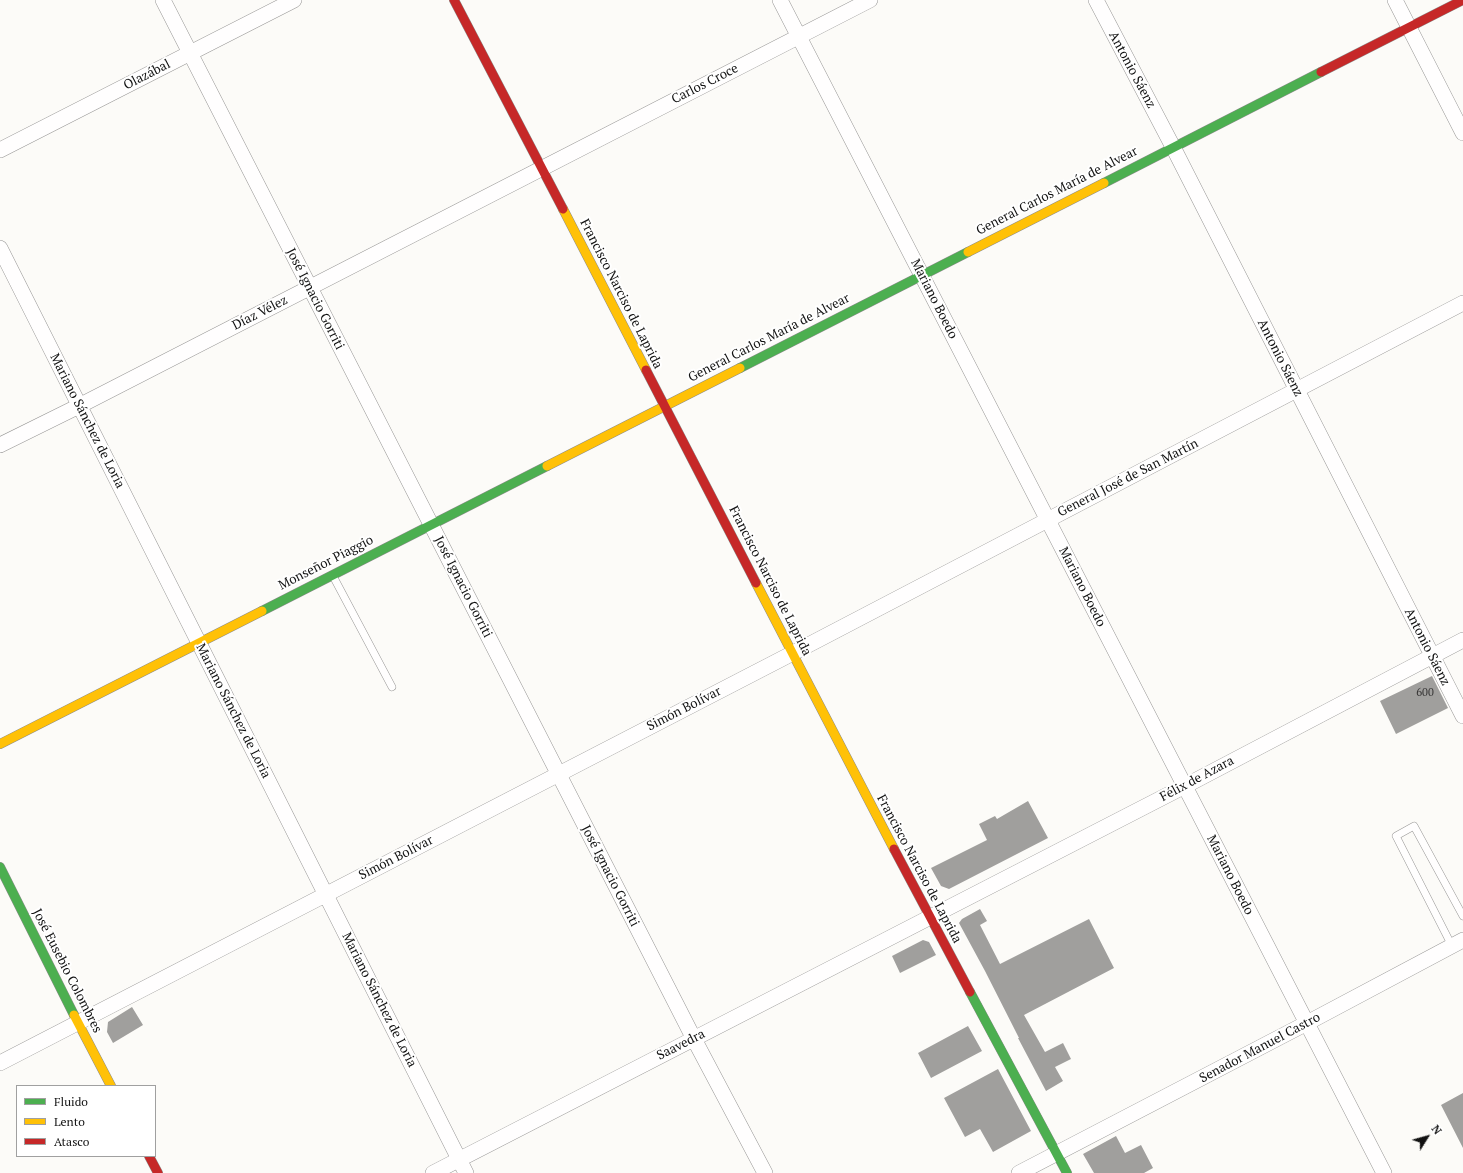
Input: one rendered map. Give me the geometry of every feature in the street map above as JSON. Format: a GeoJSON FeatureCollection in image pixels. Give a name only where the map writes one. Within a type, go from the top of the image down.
{"type":"FeatureCollection","features":[{"type":"Feature","properties":{"kind":"street","name":"José Ignacio Gorriti"},"geometry":{"type":"LineString","coordinates":[[163,0],[694,1039],[765,1173]]}},
{"type":"Feature","properties":{"kind":"street","name":"Olazábal"},"geometry":{"type":"LineString","coordinates":[[0,150],[294,0]]}},
{"type":"Feature","properties":{"kind":"street","name":"Francisco Narciso de Laprida"},"geometry":{"type":"LineString","coordinates":[[454,0],[930,918],[1066,1173]]}},
{"type":"Feature","properties":{"kind":"street","name":"Mariano Boedo"},"geometry":{"type":"LineString","coordinates":[[780,0],[1384,1173]]}},
{"type":"Feature","properties":{"kind":"street","name":"Carlos Croce"},"geometry":{"type":"LineString","coordinates":[[541,168],[870,0]]}},
{"type":"Feature","properties":{"kind":"street","name":"Antonio Sáenz"},"geometry":{"type":"LineString","coordinates":[[1096,0],[1463,716]]}},
{"type":"Feature","properties":{"kind":"street"},"geometry":{"type":"LineString","coordinates":[[1395,0],[1463,132]]}},
{"type":"Feature","properties":{"kind":"street","name":"General Carlos María de Alvear"},"geometry":{"type":"LineString","coordinates":[[664,406],[1463,0]]}},
{"type":"Feature","properties":{"kind":"street","name":"Díaz Vélez"},"geometry":{"type":"LineString","coordinates":[[0,445],[79,406],[541,168]]}},
{"type":"Feature","properties":{"kind":"street","name":"Mariano Sánchez de Loria"},"geometry":{"type":"LineString","coordinates":[[0,248],[463,1166]]}},
{"type":"Feature","properties":{"kind":"street","name":"General José de San Martín"},"geometry":{"type":"LineString","coordinates":[[793,653],[1463,303]]}},
{"type":"Feature","properties":{"kind":"street","name":"Monseñor Piaggio"},"geometry":{"type":"LineString","coordinates":[[0,744],[664,406]]}},
{"type":"Feature","properties":{"kind":"street","name":"Félix de Azara"},"geometry":{"type":"LineString","coordinates":[[930,918],[1463,640]]}},
{"type":"Feature","properties":{"kind":"street","name":"Simón Bolívar"},"geometry":{"type":"LineString","coordinates":[[0,1063],[793,653]]}},
{"type":"Feature","properties":{"kind":"street","name":"José Eusebio Colombres"},"geometry":{"type":"LineString","coordinates":[[0,867],[110,1085]]}},
{"type":"Feature","properties":{"kind":"street","name":"Saavedra"},"geometry":{"type":"LineString","coordinates":[[433,1173],[463,1166],[694,1039],[930,918]]}},
{"type":"Feature","properties":{"kind":"street","name":"Senador Manuel Castro"},"geometry":{"type":"LineString","coordinates":[[1019,1173],[1457,943]]}},
{"type":"Feature","properties":{"kind":"street"},"geometry":{"type":"LineString","coordinates":[[150,1157],[158,1173]]}},
{"type":"Feature","properties":{"kind":"lane"},"geometry":{"type":"LineString","coordinates":[[332,574],[392,687]]}},
{"type":"Feature","properties":{"kind":"lane"},"geometry":{"type":"LineString","coordinates":[[1457,943],[1396,836],[1414,826],[1463,916]]}},
{"type":"Feature","properties":{"kind":"building"},"geometry":{"type":"Polygon","coordinates":[[[1432,676],[1448,708],[1396,734],[1380,701],[1432,676]]]}},
{"type":"Feature","properties":{"kind":"building"},"geometry":{"type":"Polygon","coordinates":[[[1028,801],[1048,838],[949,889],[941,886],[931,868],[987,840],[979,824],[995,816],[997,819],[1028,801]]]}},
{"type":"Feature","properties":{"kind":"building"},"geometry":{"type":"Polygon","coordinates":[[[980,909],[987,921],[980,925],[1000,964],[1089,919],[1114,968],[1024,1015],[1045,1052],[1063,1043],[1071,1059],[1055,1067],[1063,1081],[1046,1091],[959,923],[962,919],[980,909]]]}},
{"type":"Feature","properties":{"kind":"building"},"geometry":{"type":"Polygon","coordinates":[[[923,940],[929,942],[936,955],[900,973],[892,956],[923,940]]]}},
{"type":"Feature","properties":{"kind":"building"},"geometry":{"type":"Polygon","coordinates":[[[132,1007],[143,1025],[113,1043],[107,1032],[108,1022],[132,1007]]]}},
{"type":"Feature","properties":{"kind":"building"},"geometry":{"type":"Polygon","coordinates":[[[968,1026],[982,1051],[931,1078],[918,1053],[968,1026]]]}},
{"type":"Feature","properties":{"kind":"building"},"geometry":{"type":"Polygon","coordinates":[[[998,1069],[1031,1131],[993,1152],[980,1129],[965,1137],[944,1098],[998,1069]]]}},
{"type":"Feature","properties":{"kind":"building"},"geometry":{"type":"Polygon","coordinates":[[[1463,1093],[1463,1148],[1441,1105],[1463,1093]]]}},
{"type":"Feature","properties":{"kind":"building"},"geometry":{"type":"Polygon","coordinates":[[[1116,1136],[1125,1153],[1141,1145],[1153,1168],[1144,1173],[1094,1173],[1083,1154],[1116,1136]]]}},
{"type":"Feature","properties":{"kind":"traffic: fast"},"geometry":{"type":"LineString","coordinates":[[1104,183],[1321,72]]}},
{"type":"Feature","properties":{"kind":"traffic: fast"},"geometry":{"type":"LineString","coordinates":[[740,368],[968,252]]}},
{"type":"Feature","properties":{"kind":"traffic: fast"},"geometry":{"type":"LineString","coordinates":[[262,611],[547,466]]}},
{"type":"Feature","properties":{"kind":"traffic: fast"},"geometry":{"type":"LineString","coordinates":[[0,867],[74,1015]]}},
{"type":"Feature","properties":{"kind":"traffic: fast"},"geometry":{"type":"LineString","coordinates":[[970,992],[1067,1173]]}},
{"type":"Feature","properties":{"kind":"traffic: slow"},"geometry":{"type":"LineString","coordinates":[[968,252],[1104,183]]}},
{"type":"Feature","properties":{"kind":"traffic: slow"},"geometry":{"type":"LineString","coordinates":[[563,209],[646,370]]}},
{"type":"Feature","properties":{"kind":"traffic: slow"},"geometry":{"type":"LineString","coordinates":[[547,466],[740,368]]}},
{"type":"Feature","properties":{"kind":"traffic: slow"},"geometry":{"type":"LineString","coordinates":[[756,583],[894,849]]}},
{"type":"Feature","properties":{"kind":"traffic: slow"},"geometry":{"type":"LineString","coordinates":[[0,744],[262,611]]}},
{"type":"Feature","properties":{"kind":"traffic: slow"},"geometry":{"type":"LineString","coordinates":[[74,1015],[110,1085]]}},
{"type":"Feature","properties":{"kind":"traffic: jam"},"geometry":{"type":"LineString","coordinates":[[454,0],[563,209]]}},
{"type":"Feature","properties":{"kind":"traffic: jam"},"geometry":{"type":"LineString","coordinates":[[1321,72],[1463,0]]}},
{"type":"Feature","properties":{"kind":"traffic: jam"},"geometry":{"type":"LineString","coordinates":[[646,370],[756,583]]}},
{"type":"Feature","properties":{"kind":"traffic: jam"},"geometry":{"type":"LineString","coordinates":[[894,849],[970,992]]}},
{"type":"Feature","properties":{"kind":"traffic: jam"},"geometry":{"type":"LineString","coordinates":[[150,1157],[158,1173]]}}]}
